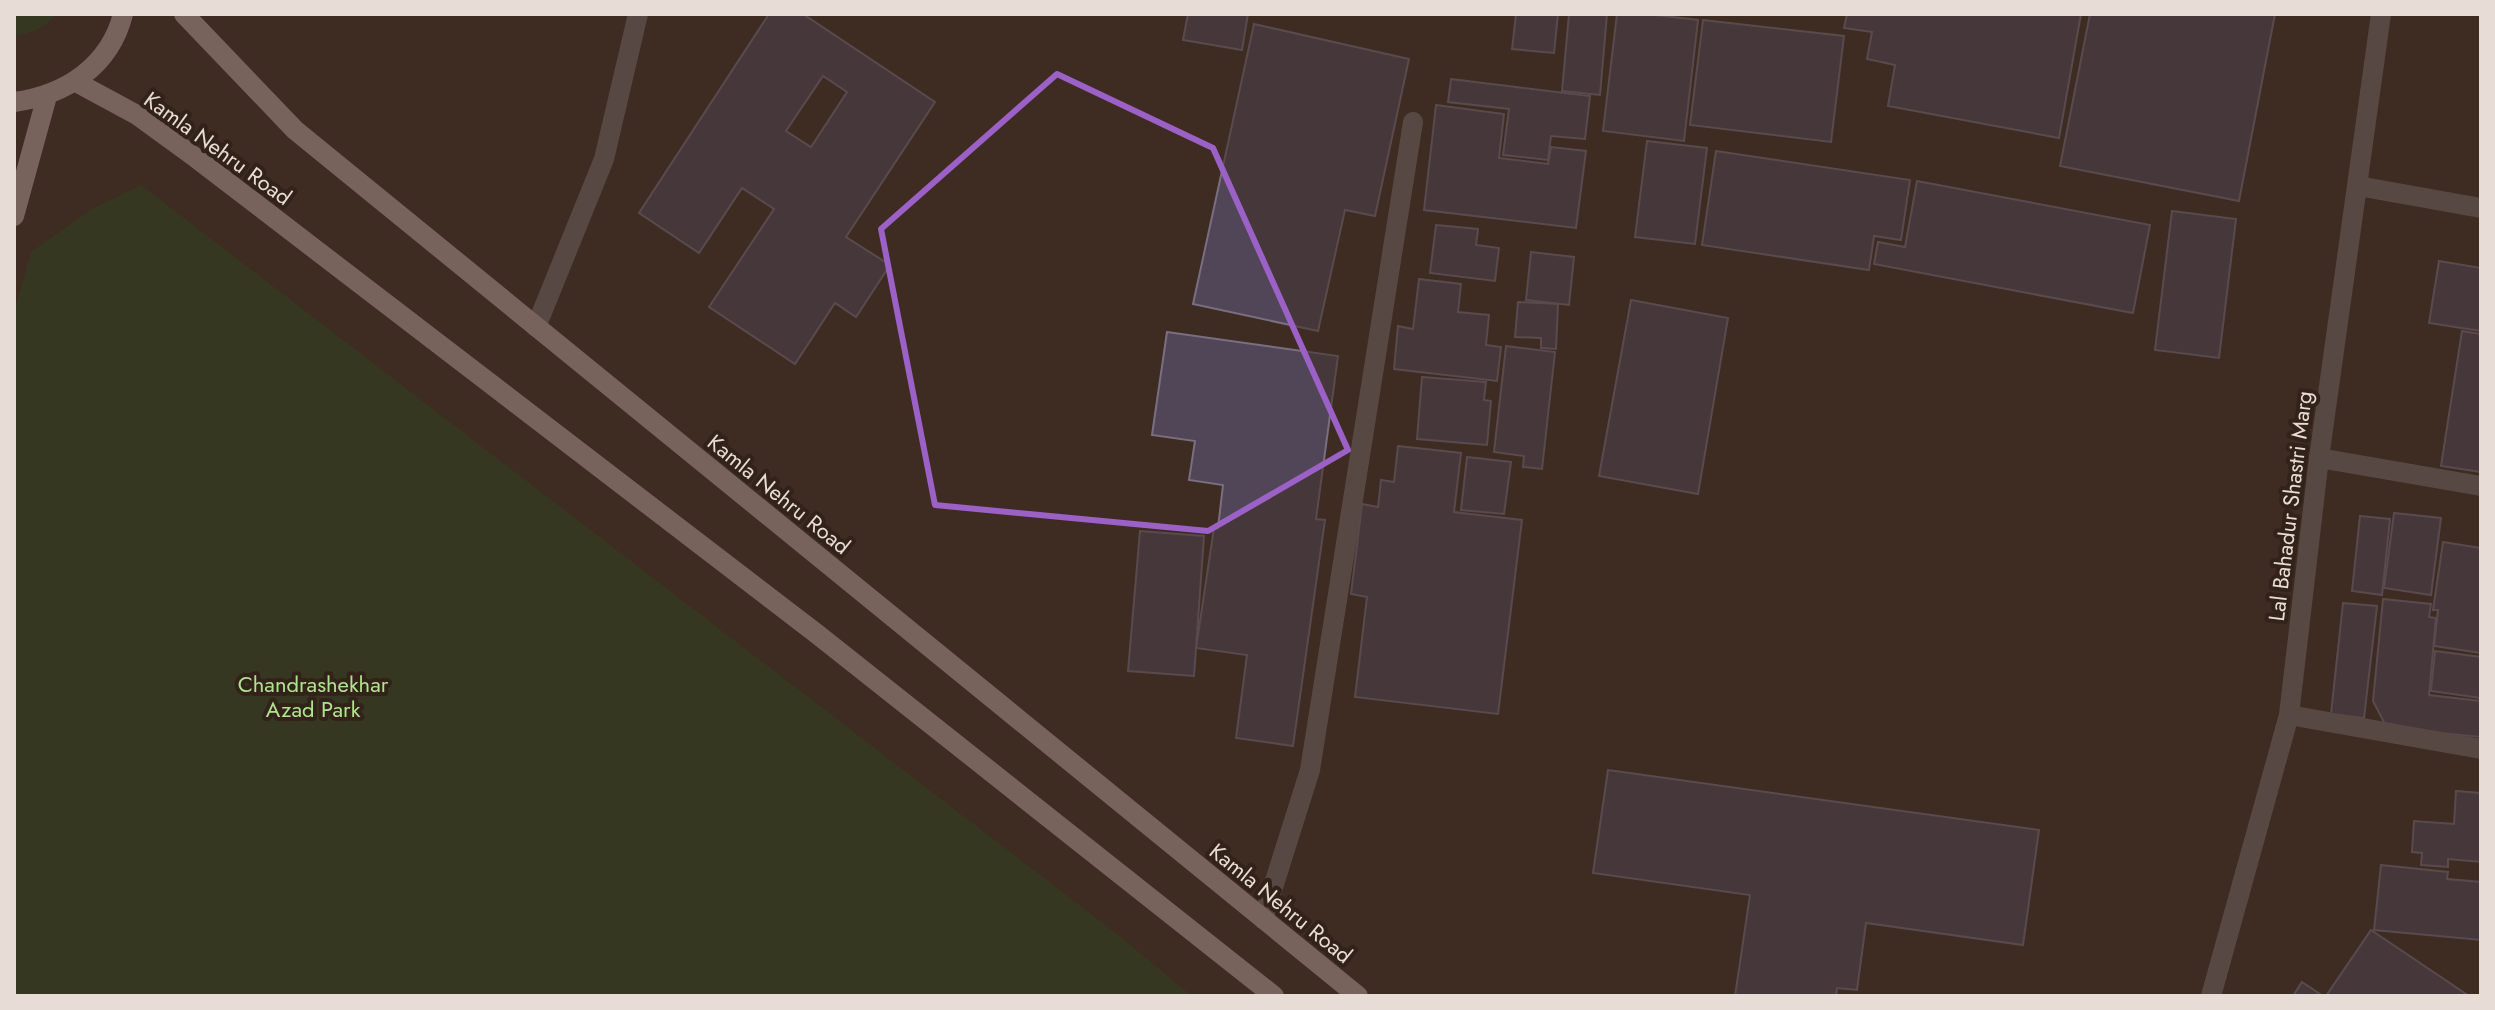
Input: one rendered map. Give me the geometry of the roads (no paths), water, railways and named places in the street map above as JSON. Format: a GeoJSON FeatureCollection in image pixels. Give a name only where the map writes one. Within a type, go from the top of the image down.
{"type":"FeatureCollection","features":[{"type":"Feature","properties":{"kind":"main road"},"geometry":{"type":"LineString","coordinates":[[14,102],[47,96],[76,82],[101,60],[118,32],[123,14]]}},
{"type":"Feature","properties":{"kind":"main road","name":"Kamla Nehru Road"},"geometry":{"type":"LineString","coordinates":[[184,14],[295,130],[1358,996]]}},
{"type":"Feature","properties":{"kind":"main road","name":"Kamla Nehru Road"},"geometry":{"type":"LineString","coordinates":[[76,82],[137,115],[208,168],[817,634],[1274,996]]}},
{"type":"Feature","properties":{"kind":"main road"},"geometry":{"type":"LineString","coordinates":[[14,216],[47,96]]}},
{"type":"Feature","properties":{"kind":"street"},"geometry":{"type":"LineString","coordinates":[[536,327],[604,159],[638,14]]}},
{"type":"Feature","properties":{"kind":"street","name":"Lal Bahadur Shastri Marg"},"geometry":{"type":"LineString","coordinates":[[2211,996],[2289,715],[2319,458],[2381,14]]}},
{"type":"Feature","properties":{"kind":"street"},"geometry":{"type":"LineString","coordinates":[[1263,919],[1310,770],[1413,122]]}},
{"type":"Feature","properties":{"kind":"street"},"geometry":{"type":"LineString","coordinates":[[2358,186],[2481,208]]}},
{"type":"Feature","properties":{"kind":"street"},"geometry":{"type":"LineString","coordinates":[[2319,458],[2481,486]]}},
{"type":"Feature","properties":{"kind":"street"},"geometry":{"type":"LineString","coordinates":[[2289,715],[2481,749]]}},
{"type":"Feature","properties":{"kind":"park label","name":"Chandrashekhar Azad Park"},"geometry":{"type":"Point","coordinates":[313,696]}}]}
